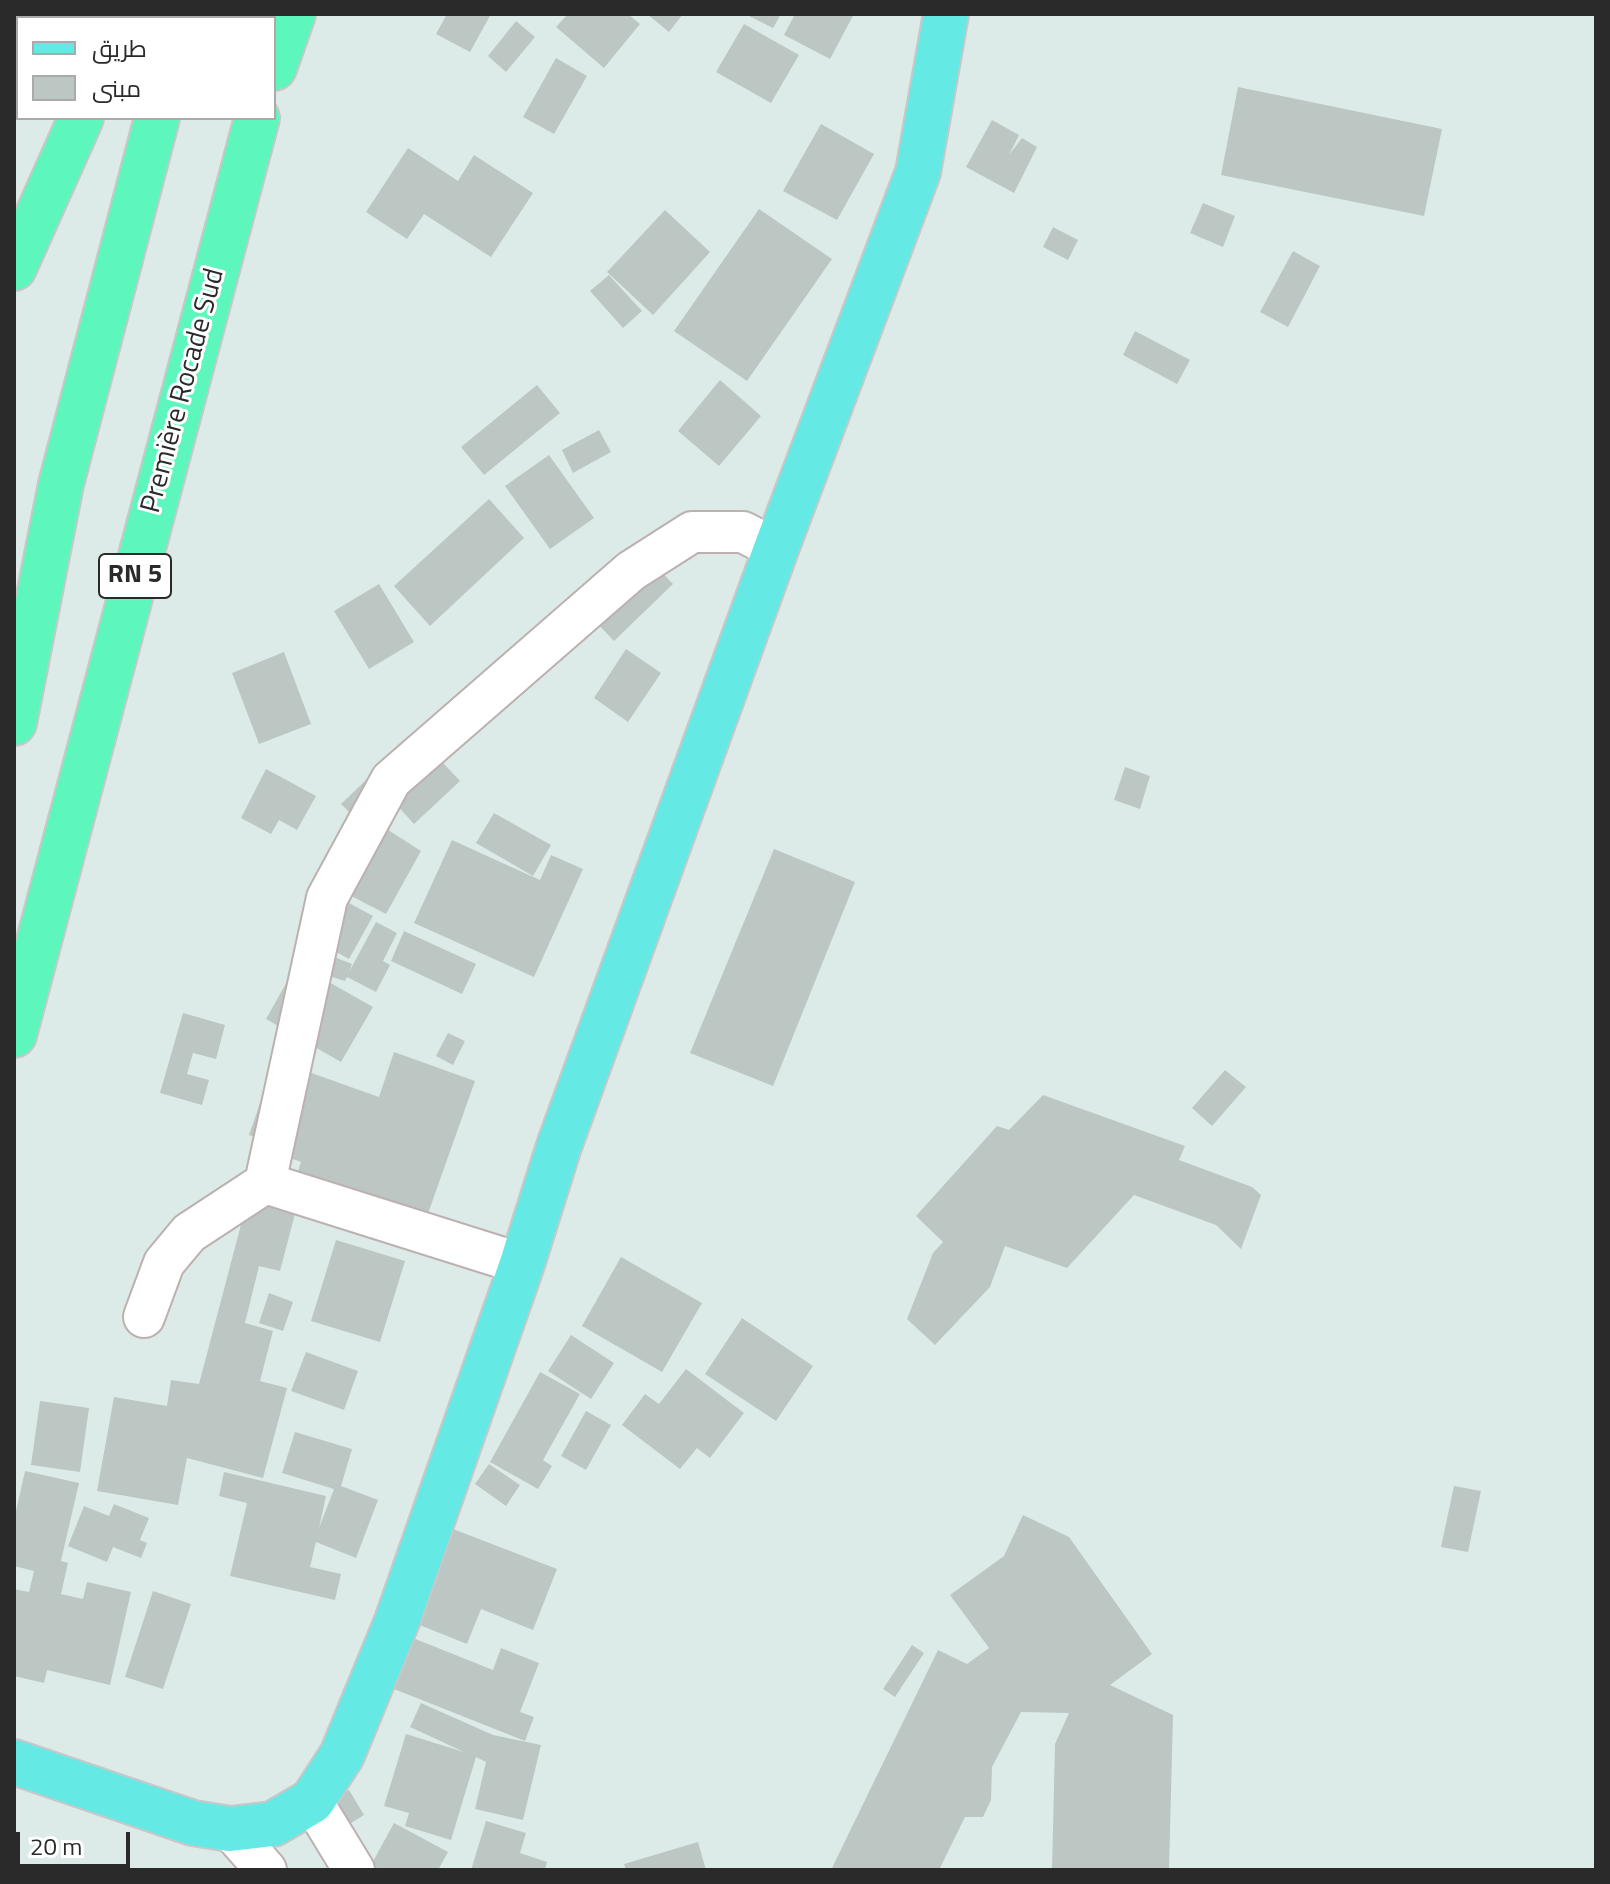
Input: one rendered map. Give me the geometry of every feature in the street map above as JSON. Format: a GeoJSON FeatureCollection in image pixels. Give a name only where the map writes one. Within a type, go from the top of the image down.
{"type":"FeatureCollection","features":[{"type":"Feature","properties":{"kind":"highway"},"geometry":{"type":"LineString","coordinates":[[276,62],[293,14]]}},
{"type":"Feature","properties":{"kind":"highway"},"geometry":{"type":"LineString","coordinates":[[14,268],[80,120]]}},
{"type":"Feature","properties":{"kind":"highway"},"geometry":{"type":"LineString","coordinates":[[14,723],[61,484],[156,120]]}},
{"type":"Feature","properties":{"kind":"highway","name":"Première Rocade Sud"},"geometry":{"type":"LineString","coordinates":[[14,1035],[256,120]]}},
{"type":"Feature","properties":{"kind":"main road"},"geometry":{"type":"LineString","coordinates":[[14,1762],[193,1823],[230,1829],[273,1824],[312,1801],[342,1755],[397,1621],[522,1264],[559,1146],[776,549],[918,172],[946,14]]}},
{"type":"Feature","properties":{"kind":"street"},"geometry":{"type":"LineString","coordinates":[[144,1317],[164,1263],[189,1233],[265,1183],[327,898],[391,780],[631,571],[692,532],[743,532],[776,549]]}},
{"type":"Feature","properties":{"kind":"street"},"geometry":{"type":"LineString","coordinates":[[265,1183],[522,1264]]}},
{"type":"Feature","properties":{"kind":"street"},"geometry":{"type":"LineString","coordinates":[[312,1801],[354,1870]]}},
{"type":"Feature","properties":{"kind":"street"},"geometry":{"type":"LineString","coordinates":[[230,1829],[266,1870]]}},
{"type":"Feature","properties":{"kind":"building"},"geometry":{"type":"Polygon","coordinates":[[[447,14],[491,14],[470,52],[436,34],[447,14]]]}},
{"type":"Feature","properties":{"kind":"building"},"geometry":{"type":"Polygon","coordinates":[[[568,14],[628,14],[640,24],[604,68],[556,27],[568,14]]]}},
{"type":"Feature","properties":{"kind":"building"},"geometry":{"type":"Polygon","coordinates":[[[647,14],[683,14],[669,32],[647,14]]]}},
{"type":"Feature","properties":{"kind":"building"},"geometry":{"type":"Polygon","coordinates":[[[745,14],[781,14],[773,28],[745,14]]]}},
{"type":"Feature","properties":{"kind":"building"},"geometry":{"type":"Polygon","coordinates":[[[795,14],[854,14],[830,59],[784,35],[795,14]]]}},
{"type":"Feature","properties":{"kind":"building"},"geometry":{"type":"Polygon","coordinates":[[[516,21],[535,37],[506,72],[488,56],[516,21]]]}},
{"type":"Feature","properties":{"kind":"building"},"geometry":{"type":"Polygon","coordinates":[[[744,24],[799,55],[771,103],[716,72],[744,24]]]}},
{"type":"Feature","properties":{"kind":"building"},"geometry":{"type":"Polygon","coordinates":[[[556,58],[587,76],[554,134],[523,117],[556,58]]]}},
{"type":"Feature","properties":{"kind":"building"},"geometry":{"type":"Polygon","coordinates":[[[1238,87],[1442,129],[1424,216],[1221,175],[1238,87]]]}},
{"type":"Feature","properties":{"kind":"building"},"geometry":{"type":"Polygon","coordinates":[[[992,120],[1019,135],[1009,155],[1022,138],[1037,147],[1014,193],[966,167],[992,120]]]}},
{"type":"Feature","properties":{"kind":"building"},"geometry":{"type":"Polygon","coordinates":[[[821,124],[874,154],[837,220],[783,191],[821,124]]]}},
{"type":"Feature","properties":{"kind":"building"},"geometry":{"type":"Polygon","coordinates":[[[408,148],[458,181],[474,155],[533,193],[491,257],[424,214],[407,239],[366,212],[408,148]]]}},
{"type":"Feature","properties":{"kind":"building"},"geometry":{"type":"Polygon","coordinates":[[[1203,203],[1235,216],[1223,247],[1190,233],[1203,203]]]}},
{"type":"Feature","properties":{"kind":"building"},"geometry":{"type":"Polygon","coordinates":[[[759,209],[832,259],[747,381],[674,331],[759,209]]]}},
{"type":"Feature","properties":{"kind":"building"},"geometry":{"type":"Polygon","coordinates":[[[665,210],[710,252],[653,315],[607,272],[665,210]]]}},
{"type":"Feature","properties":{"kind":"building"},"geometry":{"type":"Polygon","coordinates":[[[1053,227],[1078,240],[1068,260],[1043,247],[1053,227]]]}},
{"type":"Feature","properties":{"kind":"building"},"geometry":{"type":"Polygon","coordinates":[[[1293,251],[1320,266],[1288,327],[1260,312],[1293,251]]]}},
{"type":"Feature","properties":{"kind":"building"},"geometry":{"type":"Polygon","coordinates":[[[609,275],[642,311],[623,328],[590,291],[609,275]]]}},
{"type":"Feature","properties":{"kind":"building"},"geometry":{"type":"Polygon","coordinates":[[[1135,331],[1190,360],[1177,384],[1123,355],[1135,331]]]}},
{"type":"Feature","properties":{"kind":"building"},"geometry":{"type":"Polygon","coordinates":[[[720,380],[761,416],[719,466],[678,431],[720,380]]]}},
{"type":"Feature","properties":{"kind":"building"},"geometry":{"type":"Polygon","coordinates":[[[537,385],[560,413],[484,475],[461,447],[537,385]]]}},
{"type":"Feature","properties":{"kind":"building"},"geometry":{"type":"Polygon","coordinates":[[[599,430],[611,452],[573,473],[562,450],[599,430]]]}},
{"type":"Feature","properties":{"kind":"building"},"geometry":{"type":"Polygon","coordinates":[[[549,455],[594,518],[550,549],[505,486],[549,455]]]}},
{"type":"Feature","properties":{"kind":"building"},"geometry":{"type":"Polygon","coordinates":[[[489,499],[524,538],[430,626],[394,586],[489,499]]]}},
{"type":"Feature","properties":{"kind":"building"},"geometry":{"type":"Polygon","coordinates":[[[636,545],[673,584],[614,641],[577,602],[636,545]]]}},
{"type":"Feature","properties":{"kind":"building"},"geometry":{"type":"Polygon","coordinates":[[[379,584],[414,642],[369,669],[334,611],[379,584]]]}},
{"type":"Feature","properties":{"kind":"building"},"geometry":{"type":"Polygon","coordinates":[[[626,649],[661,673],[628,722],[594,698],[626,649]]]}},
{"type":"Feature","properties":{"kind":"building"},"geometry":{"type":"Polygon","coordinates":[[[284,652],[311,724],[259,744],[232,673],[284,652]]]}},
{"type":"Feature","properties":{"kind":"building"},"geometry":{"type":"Polygon","coordinates":[[[415,733],[460,781],[414,824],[394,802],[379,824],[421,851],[386,914],[326,883],[359,822],[341,804],[415,733]]]}},
{"type":"Feature","properties":{"kind":"building"},"geometry":{"type":"Polygon","coordinates":[[[1125,767],[1150,776],[1140,809],[1114,800],[1125,767]]]}},
{"type":"Feature","properties":{"kind":"building"},"geometry":{"type":"Polygon","coordinates":[[[266,769],[316,796],[297,830],[279,820],[271,834],[241,818],[266,769]]]}},
{"type":"Feature","properties":{"kind":"building"},"geometry":{"type":"Polygon","coordinates":[[[494,813],[551,845],[533,876],[476,843],[494,813]]]}},
{"type":"Feature","properties":{"kind":"building"},"geometry":{"type":"Polygon","coordinates":[[[452,840],[540,880],[551,855],[583,869],[534,977],[414,923],[452,840]]]}},
{"type":"Feature","properties":{"kind":"building"},"geometry":{"type":"Polygon","coordinates":[[[774,849],[855,882],[773,1086],[690,1053],[774,849]]]}},
{"type":"Feature","properties":{"kind":"building"},"geometry":{"type":"Polygon","coordinates":[[[349,903],[373,916],[349,959],[311,938],[339,922],[349,903]]]}},
{"type":"Feature","properties":{"kind":"building"},"geometry":{"type":"Polygon","coordinates":[[[376,922],[397,933],[383,961],[390,965],[376,992],[347,977],[345,981],[322,974],[329,955],[352,964],[349,972],[376,922]]]}},
{"type":"Feature","properties":{"kind":"building"},"geometry":{"type":"Polygon","coordinates":[[[404,931],[476,964],[462,994],[391,961],[404,931]]]}},
{"type":"Feature","properties":{"kind":"building"},"geometry":{"type":"Polygon","coordinates":[[[297,964],[373,1007],[341,1062],[266,1019],[297,964]]]}},
{"type":"Feature","properties":{"kind":"building"},"geometry":{"type":"Polygon","coordinates":[[[183,1013],[225,1025],[216,1059],[193,1053],[187,1074],[209,1080],[202,1105],[160,1093],[183,1013]]]}},
{"type":"Feature","properties":{"kind":"building"},"geometry":{"type":"Polygon","coordinates":[[[448,1033],[465,1041],[453,1065],[436,1056],[448,1033]]]}},
{"type":"Feature","properties":{"kind":"building"},"geometry":{"type":"Polygon","coordinates":[[[394,1052],[475,1081],[425,1222],[366,1195],[298,1171],[301,1162],[271,1151],[274,1143],[249,1135],[275,1060],[379,1097],[394,1052]]]}},
{"type":"Feature","properties":{"kind":"building"},"geometry":{"type":"Polygon","coordinates":[[[1225,1070],[1246,1087],[1212,1126],[1192,1108],[1225,1070]]]}},
{"type":"Feature","properties":{"kind":"building"},"geometry":{"type":"Polygon","coordinates":[[[1043,1095],[1185,1146],[1179,1160],[1252,1187],[1261,1195],[1241,1249],[1216,1225],[1134,1195],[1067,1268],[1005,1246],[990,1287],[935,1345],[907,1319],[933,1253],[943,1242],[916,1216],[997,1126],[1009,1130],[1043,1095]]]}},
{"type":"Feature","properties":{"kind":"building"},"geometry":{"type":"Polygon","coordinates":[[[248,1198],[296,1210],[280,1271],[259,1266],[245,1323],[273,1331],[260,1381],[287,1388],[263,1478],[187,1458],[178,1505],[97,1491],[114,1397],[167,1406],[171,1380],[199,1384],[248,1198]]]}},
{"type":"Feature","properties":{"kind":"building"},"geometry":{"type":"Polygon","coordinates":[[[336,1240],[405,1261],[380,1342],[311,1321],[336,1240]]]}},
{"type":"Feature","properties":{"kind":"building"},"geometry":{"type":"Polygon","coordinates":[[[621,1257],[702,1303],[662,1372],[582,1326],[621,1257]]]}},
{"type":"Feature","properties":{"kind":"building"},"geometry":{"type":"Polygon","coordinates":[[[269,1293],[293,1302],[283,1331],[259,1323],[269,1293]]]}},
{"type":"Feature","properties":{"kind":"building"},"geometry":{"type":"Polygon","coordinates":[[[742,1318],[813,1366],[776,1421],[705,1374],[742,1318]]]}},
{"type":"Feature","properties":{"kind":"building"},"geometry":{"type":"Polygon","coordinates":[[[571,1335],[614,1363],[591,1399],[548,1371],[571,1335]]]}},
{"type":"Feature","properties":{"kind":"building"},"geometry":{"type":"Polygon","coordinates":[[[306,1352],[358,1371],[344,1410],[291,1391],[306,1352]]]}},
{"type":"Feature","properties":{"kind":"building"},"geometry":{"type":"Polygon","coordinates":[[[686,1369],[744,1413],[710,1458],[697,1448],[680,1469],[622,1425],[645,1394],[659,1404],[686,1369]]]}},
{"type":"Feature","properties":{"kind":"building"},"geometry":{"type":"Polygon","coordinates":[[[540,1372],[580,1394],[543,1460],[552,1466],[538,1489],[490,1462],[540,1372]]]}},
{"type":"Feature","properties":{"kind":"building"},"geometry":{"type":"Polygon","coordinates":[[[40,1401],[89,1408],[80,1472],[31,1465],[40,1401]]]}},
{"type":"Feature","properties":{"kind":"building"},"geometry":{"type":"Polygon","coordinates":[[[586,1411],[611,1425],[586,1470],[561,1456],[586,1411]]]}},
{"type":"Feature","properties":{"kind":"building"},"geometry":{"type":"Polygon","coordinates":[[[295,1432],[352,1449],[341,1486],[378,1500],[356,1558],[316,1542],[310,1567],[341,1574],[335,1600],[230,1576],[247,1503],[219,1496],[224,1472],[326,1496],[319,1528],[334,1489],[282,1473],[295,1432]]]}},
{"type":"Feature","properties":{"kind":"building"},"geometry":{"type":"Polygon","coordinates":[[[489,1464],[520,1485],[506,1506],[475,1484],[489,1464]]]}},
{"type":"Feature","properties":{"kind":"building"},"geometry":{"type":"Polygon","coordinates":[[[25,1471],[79,1483],[61,1561],[68,1563],[61,1594],[83,1599],[87,1582],[131,1592],[110,1685],[47,1670],[44,1683],[14,1676],[14,1589],[29,1592],[34,1571],[14,1566],[14,1520],[25,1471]]]}},
{"type":"Feature","properties":{"kind":"building"},"geometry":{"type":"Polygon","coordinates":[[[1454,1486],[1481,1491],[1468,1552],[1441,1547],[1454,1486]]]}},
{"type":"Feature","properties":{"kind":"building"},"geometry":{"type":"Polygon","coordinates":[[[114,1504],[149,1518],[140,1540],[147,1543],[141,1558],[113,1547],[107,1562],[68,1546],[84,1506],[109,1516],[114,1504]]]}},
{"type":"Feature","properties":{"kind":"building"},"geometry":{"type":"Polygon","coordinates":[[[1023,1515],[1069,1537],[1152,1654],[1110,1685],[1173,1715],[1169,1870],[1052,1870],[1055,1744],[1069,1713],[1021,1712],[992,1767],[991,1800],[983,1817],[965,1817],[939,1870],[831,1870],[938,1650],[967,1664],[989,1648],[950,1595],[1004,1556],[1023,1515]]]}},
{"type":"Feature","properties":{"kind":"building"},"geometry":{"type":"Polygon","coordinates":[[[453,1529],[557,1569],[533,1630],[481,1609],[467,1644],[417,1624],[453,1529]]]}},
{"type":"Feature","properties":{"kind":"building"},"geometry":{"type":"Polygon","coordinates":[[[153,1591],[191,1604],[163,1689],[125,1677],[153,1591]]]}},
{"type":"Feature","properties":{"kind":"building"},"geometry":{"type":"Polygon","coordinates":[[[413,1638],[493,1670],[501,1648],[539,1663],[520,1712],[534,1717],[525,1741],[394,1689],[413,1638]]]}},
{"type":"Feature","properties":{"kind":"building"},"geometry":{"type":"Polygon","coordinates":[[[912,1645],[924,1653],[895,1697],[883,1689],[912,1645]]]}},
{"type":"Feature","properties":{"kind":"building"},"geometry":{"type":"Polygon","coordinates":[[[421,1703],[493,1735],[541,1745],[523,1820],[475,1809],[486,1762],[476,1757],[451,1840],[405,1826],[409,1813],[384,1806],[406,1734],[464,1752],[410,1727],[421,1703]]]}},
{"type":"Feature","properties":{"kind":"building"},"geometry":{"type":"Polygon","coordinates":[[[349,1790],[364,1815],[340,1830],[324,1804],[349,1790]]]}},
{"type":"Feature","properties":{"kind":"building"},"geometry":{"type":"Polygon","coordinates":[[[486,1821],[526,1833],[520,1853],[547,1862],[545,1870],[471,1870],[486,1821]]]}},
{"type":"Feature","properties":{"kind":"building"},"geometry":{"type":"Polygon","coordinates":[[[394,1823],[448,1852],[438,1870],[380,1870],[371,1865],[394,1823]]]}},
{"type":"Feature","properties":{"kind":"building"},"geometry":{"type":"Polygon","coordinates":[[[698,1842],[706,1870],[626,1870],[624,1864],[698,1842]]]}}]}
